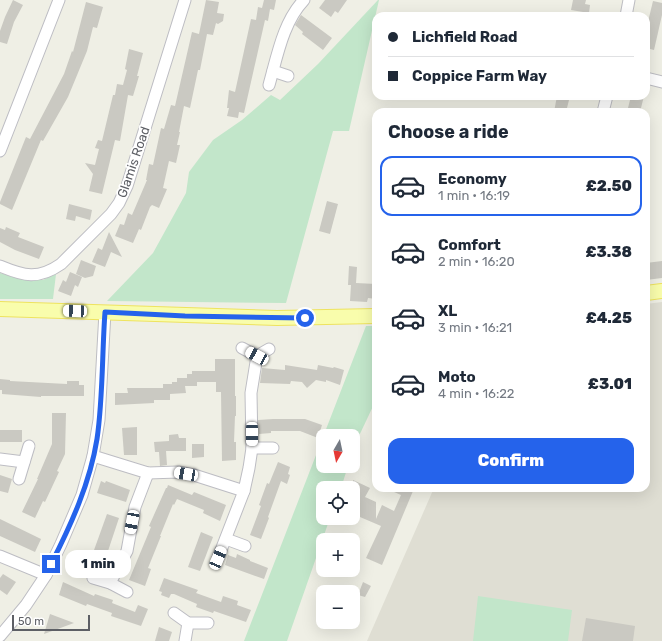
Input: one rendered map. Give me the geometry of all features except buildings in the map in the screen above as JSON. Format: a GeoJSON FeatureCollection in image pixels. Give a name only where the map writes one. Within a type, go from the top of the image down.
{"type":"FeatureCollection","features":[{"type":"Feature","properties":{"kind":"main road"},"geometry":{"type":"LineString","coordinates":[[650,292],[662,291]]}},
{"type":"Feature","properties":{"kind":"main road"},"geometry":{"type":"LineString","coordinates":[[0,309],[277,318],[372,316]]}},
{"type":"Feature","properties":{"kind":"street"},"geometry":{"type":"LineString","coordinates":[[0,151],[59,0]]}},
{"type":"Feature","properties":{"kind":"street","name":"Glamis Road"},"geometry":{"type":"LineString","coordinates":[[0,266],[19,274],[29,276],[40,275],[51,271],[111,214],[119,203],[127,186],[185,0]]}},
{"type":"Feature","properties":{"kind":"street"},"geometry":{"type":"LineString","coordinates":[[270,86],[277,56],[287,28],[304,0]]}},
{"type":"Feature","properties":{"kind":"street"},"geometry":{"type":"LineString","coordinates":[[627,12],[629,0]]}},
{"type":"Feature","properties":{"kind":"street"},"geometry":{"type":"LineString","coordinates":[[273,72],[288,76]]}},
{"type":"Feature","properties":{"kind":"street"},"geometry":{"type":"LineString","coordinates":[[650,79],[662,82]]}},
{"type":"Feature","properties":{"kind":"street"},"geometry":{"type":"LineString","coordinates":[[0,636],[26,605],[46,575],[74,517],[82,495],[93,456],[99,420],[105,312]]}},
{"type":"Feature","properties":{"kind":"street"},"geometry":{"type":"LineString","coordinates":[[242,348],[257,356]]}},
{"type":"Feature","properties":{"kind":"street"},"geometry":{"type":"LineString","coordinates":[[257,356],[269,349]]}},
{"type":"Feature","properties":{"kind":"street"},"geometry":{"type":"LineString","coordinates":[[218,558],[244,491],[249,468],[252,448],[251,393],[257,356]]}},
{"type":"Feature","properties":{"kind":"street"},"geometry":{"type":"LineString","coordinates":[[19,479],[29,446]]}},
{"type":"Feature","properties":{"kind":"street"},"geometry":{"type":"LineString","coordinates":[[252,448],[273,448]]}},
{"type":"Feature","properties":{"kind":"street"},"geometry":{"type":"LineString","coordinates":[[93,456],[148,473],[178,472],[194,475],[244,491]]}},
{"type":"Feature","properties":{"kind":"street"},"geometry":{"type":"LineString","coordinates":[[0,459],[24,462]]}},
{"type":"Feature","properties":{"kind":"street"},"geometry":{"type":"LineString","coordinates":[[110,583],[127,551],[135,507],[148,473]]}},
{"type":"Feature","properties":{"kind":"street"},"geometry":{"type":"LineString","coordinates":[[226,539],[245,546]]}},
{"type":"Feature","properties":{"kind":"street"},"geometry":{"type":"LineString","coordinates":[[0,556],[46,575]]}},
{"type":"Feature","properties":{"kind":"street"},"geometry":{"type":"LineString","coordinates":[[93,578],[110,583],[127,592]]}},
{"type":"Feature","properties":{"kind":"street"},"geometry":{"type":"LineString","coordinates":[[174,613],[188,623],[208,623]]}},
{"type":"Feature","properties":{"kind":"street"},"geometry":{"type":"LineString","coordinates":[[185,641],[188,623]]}},
{"type":"Feature","properties":{"kind":"shaded area"},"geometry":{"type":"Polygon","coordinates":[[[662,302],[662,641],[367,641],[432,492],[650,492],[650,304],[662,302]]]}},
{"type":"Feature","properties":{"kind":"green space"},"geometry":{"type":"Polygon","coordinates":[[[379,0],[376,12],[372,12],[372,31],[349,131],[333,131],[286,303],[107,301],[153,253],[186,193],[189,172],[213,140],[242,120],[271,95],[280,100],[318,64],[379,0]]]}},
{"type":"Feature","properties":{"kind":"green space"},"geometry":{"type":"Polygon","coordinates":[[[0,273],[24,280],[43,280],[56,274],[53,299],[0,299],[0,273]]]}},
{"type":"Feature","properties":{"kind":"green space"},"geometry":{"type":"Polygon","coordinates":[[[366,326],[372,326],[372,408],[360,434],[360,429],[326,429],[366,326]]]}},
{"type":"Feature","properties":{"kind":"green space"},"geometry":{"type":"Polygon","coordinates":[[[316,455],[316,473],[346,473],[343,481],[316,481],[316,525],[328,525],[325,533],[316,533],[316,558],[287,641],[244,641],[316,455]]]}},
{"type":"Feature","properties":{"kind":"green space"},"geometry":{"type":"Polygon","coordinates":[[[478,596],[572,610],[568,641],[473,641],[478,596]]]}},
{"type":"Feature","properties":{"kind":"route"},"geometry":{"type":"LineString","coordinates":[[51,564],[74,517],[82,495],[97,440],[105,312],[185,316],[305,318]]}}]}
